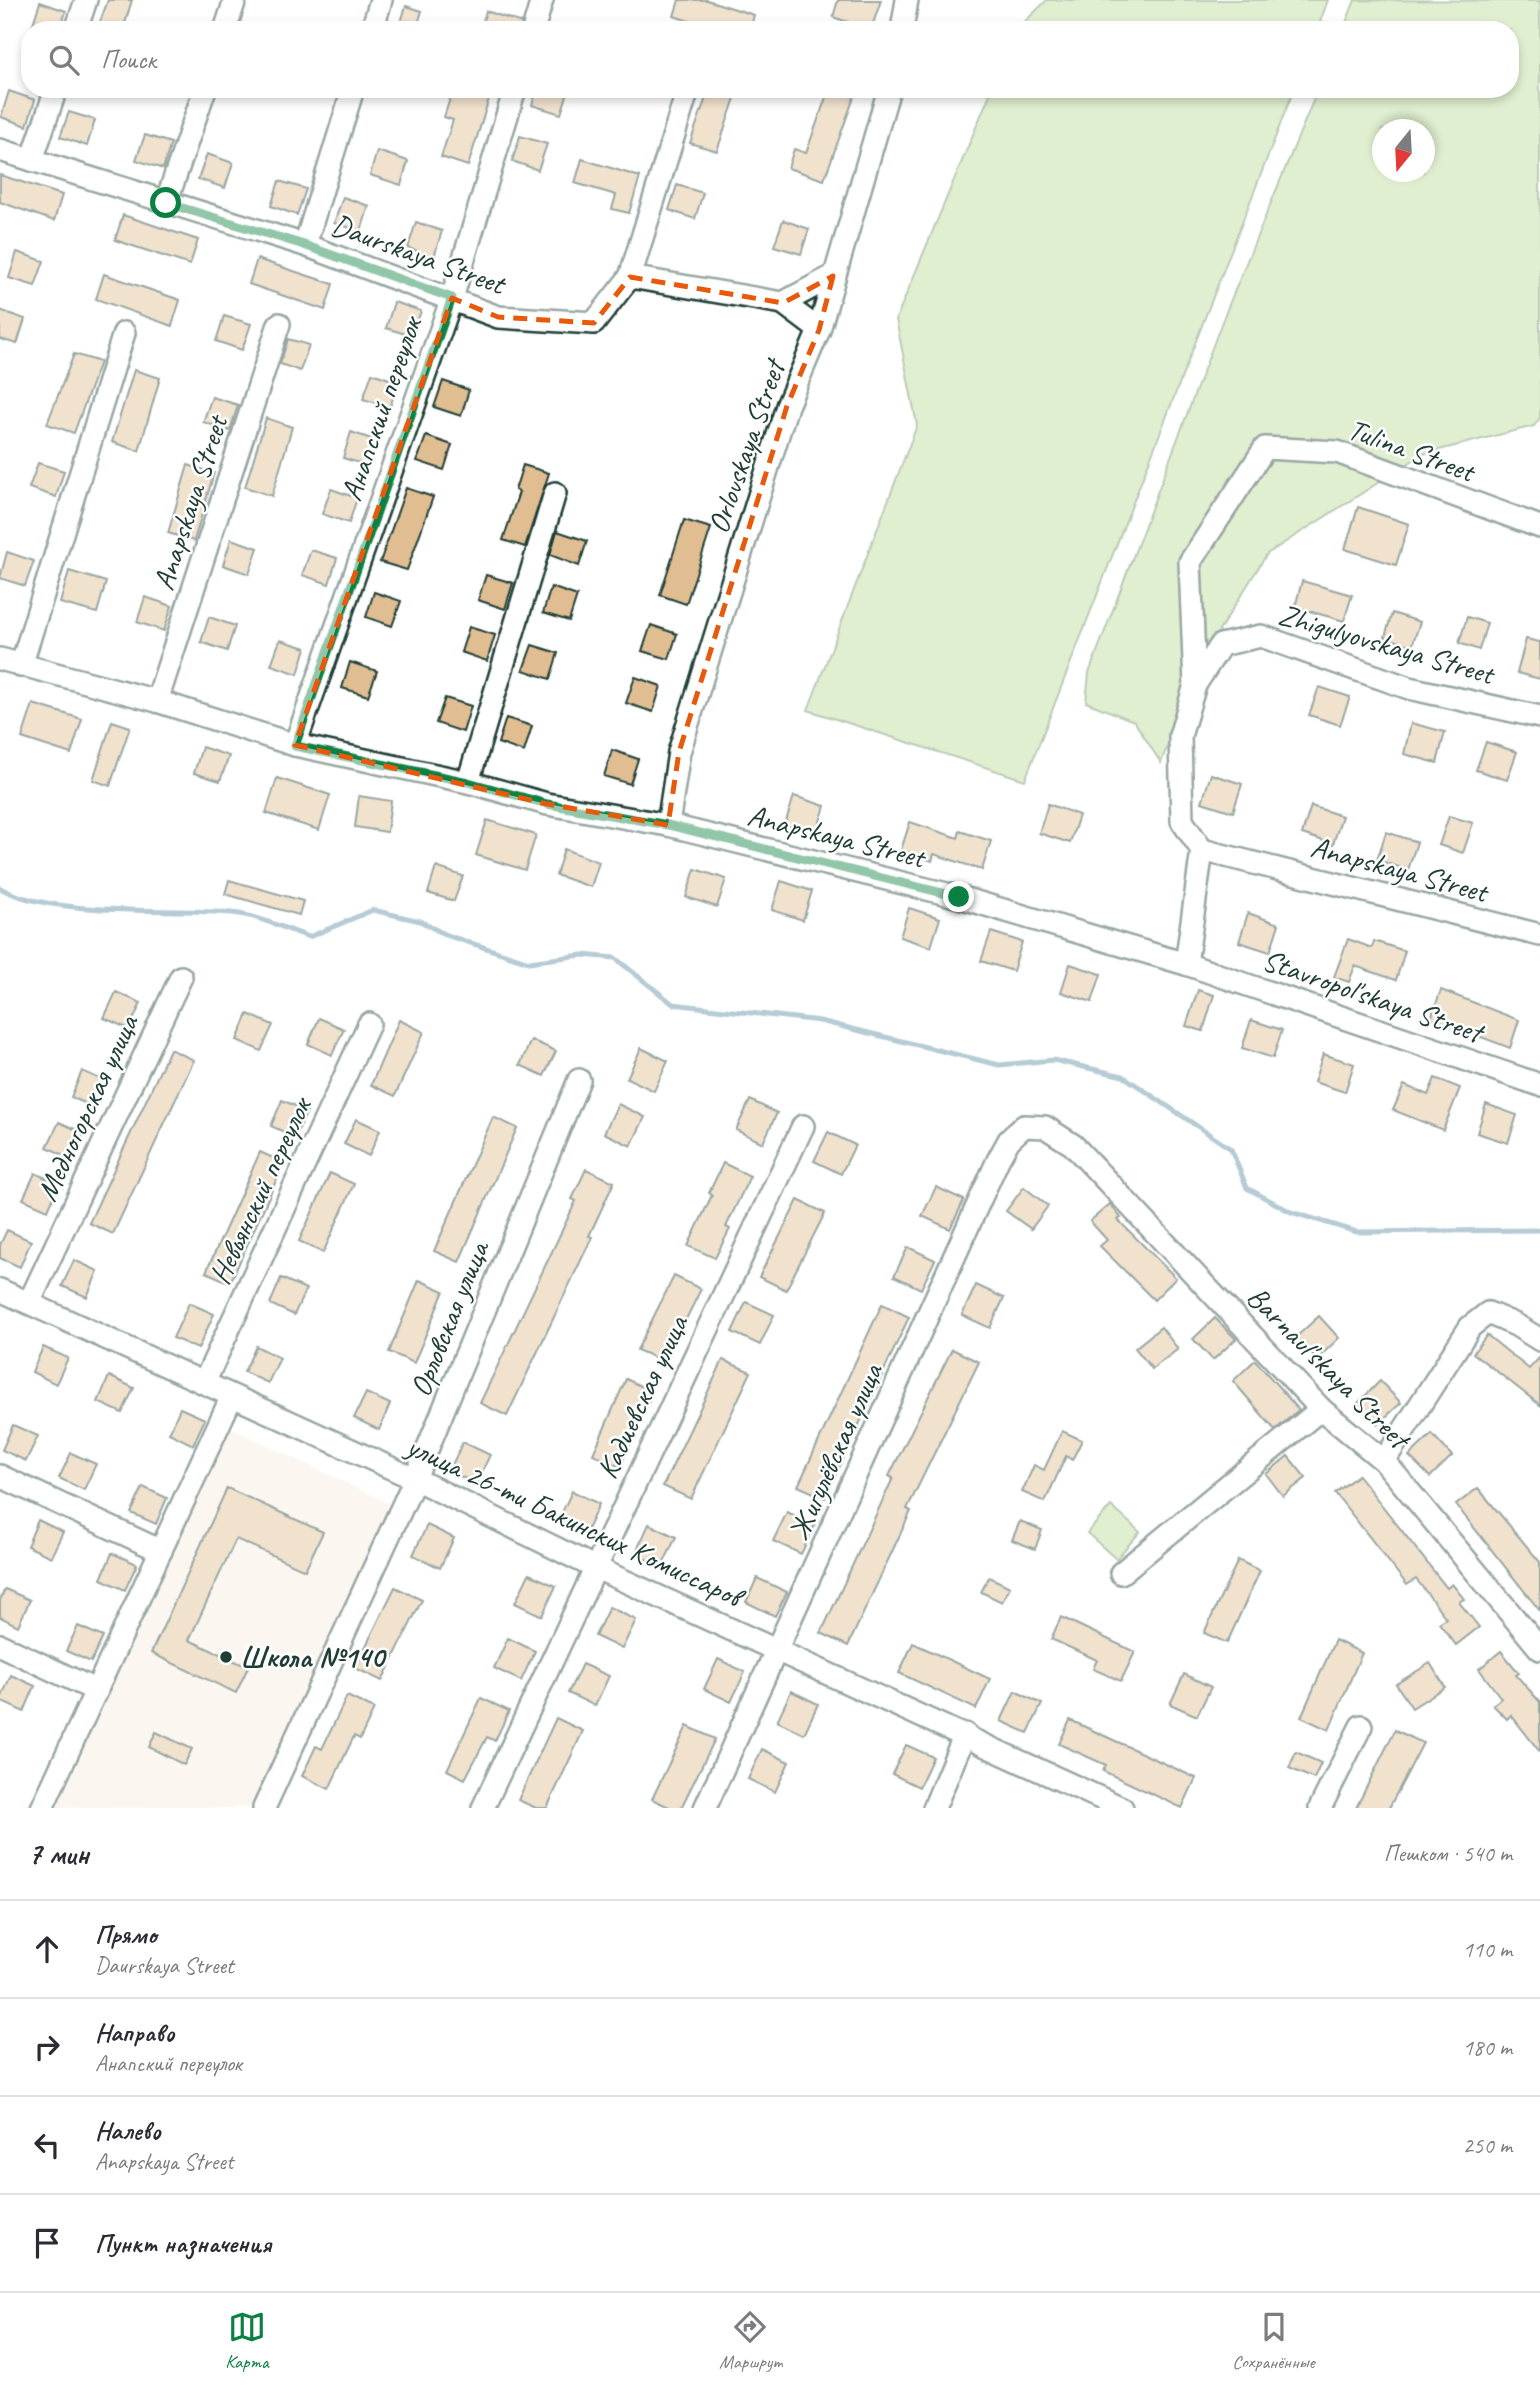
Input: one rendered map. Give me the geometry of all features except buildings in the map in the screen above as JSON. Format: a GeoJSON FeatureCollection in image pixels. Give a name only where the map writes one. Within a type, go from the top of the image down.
{"type":"FeatureCollection","features":[{"type":"Feature","properties":{"kind":"street"},"geometry":{"type":"LineString","coordinates":[[79,21],[86,0]]}},
{"type":"Feature","properties":{"kind":"street"},"geometry":{"type":"LineString","coordinates":[[228,21],[235,0]]}},
{"type":"Feature","properties":{"kind":"street"},"geometry":{"type":"LineString","coordinates":[[375,21],[382,0]]}},
{"type":"Feature","properties":{"kind":"street"},"geometry":{"type":"LineString","coordinates":[[536,21],[542,0]]}},
{"type":"Feature","properties":{"kind":"street"},"geometry":{"type":"LineString","coordinates":[[904,21],[907,0]]}},
{"type":"Feature","properties":{"kind":"street"},"geometry":{"type":"LineString","coordinates":[[32,160],[53,98]]}},
{"type":"Feature","properties":{"kind":"street"},"geometry":{"type":"LineString","coordinates":[[166,203],[202,98]]}},
{"type":"Feature","properties":{"kind":"street","name":"Daurskaya Street"},"geometry":{"type":"LineString","coordinates":[[304,245],[351,98]]}},
{"type":"Feature","properties":{"kind":"street","name":"Анапский переулок"},"geometry":{"type":"LineString","coordinates":[[295,746],[452,298],[512,98]]}},
{"type":"Feature","properties":{"kind":"street","name":"Daurskaya Street"},"geometry":{"type":"LineString","coordinates":[[0,150],[304,245],[498,317],[594,323],[630,277],[685,98]]}},
{"type":"Feature","properties":{"kind":"street","name":"Orlovskaya Street"},"geometry":{"type":"LineString","coordinates":[[668,825],[684,739],[788,407],[819,330],[886,98]]}},
{"type":"Feature","properties":{"kind":"street"},"geometry":{"type":"LineString","coordinates":[[783,303],[833,276]]}},
{"type":"Feature","properties":{"kind":"street"},"geometry":{"type":"LineString","coordinates":[[630,277],[783,303],[819,330]]}},
{"type":"Feature","properties":{"kind":"street","name":"Anapskaya Street"},"geometry":{"type":"LineString","coordinates":[[157,701],[279,324]]}},
{"type":"Feature","properties":{"kind":"street"},"geometry":{"type":"LineString","coordinates":[[21,666],[124,333]]}},
{"type":"Feature","properties":{"kind":"street","name":"Tulina Street"},"geometry":{"type":"LineString","coordinates":[[1195,685],[1190,562],[1265,448],[1338,452],[1540,527]]}},
{"type":"Feature","properties":{"kind":"street"},"geometry":{"type":"LineString","coordinates":[[468,782],[555,493]]}},
{"type":"Feature","properties":{"kind":"street","name":"Zhigulyovskaya Street"},"geometry":{"type":"LineString","coordinates":[[1195,685],[1221,645],[1261,636],[1409,688],[1540,717]]}},
{"type":"Feature","properties":{"kind":"street","name":"Anapskaya Street"},"geometry":{"type":"LineString","coordinates":[[0,660],[157,701],[295,746],[468,782],[547,804],[668,825],[959,897],[1186,964]]}},
{"type":"Feature","properties":{"kind":"street"},"geometry":{"type":"LineString","coordinates":[[1186,964],[1202,850],[1182,821],[1180,736],[1195,685]]}},
{"type":"Feature","properties":{"kind":"street","name":"Anapskaya Street"},"geometry":{"type":"LineString","coordinates":[[1202,850],[1540,935]]}},
{"type":"Feature","properties":{"kind":"street","name":"Stavropol'skaya Street"},"geometry":{"type":"LineString","coordinates":[[1186,964],[1540,1085]]}},
{"type":"Feature","properties":{"kind":"street","name":"Медногорская улица"},"geometry":{"type":"LineString","coordinates":[[29,1303],[181,977]]}},
{"type":"Feature","properties":{"kind":"street","name":"Невьянский переулок"},"geometry":{"type":"LineString","coordinates":[[204,1383],[369,1024]]}},
{"type":"Feature","properties":{"kind":"street","name":"Орловская улица"},"geometry":{"type":"LineString","coordinates":[[264,1808],[415,1479],[579,1080]]}},
{"type":"Feature","properties":{"kind":"street","name":"Кадиевская улица"},"geometry":{"type":"LineString","coordinates":[[483,1808],[803,1126]]}},
{"type":"Feature","properties":{"kind":"street","name":"Barnaul'skaya Street"},"geometry":{"type":"LineString","coordinates":[[1024,1126],[1045,1127],[1073,1145],[1321,1409],[1384,1461],[1540,1649]]}},
{"type":"Feature","properties":{"kind":"street","name":"Жигулёвская улица"},"geometry":{"type":"LineString","coordinates":[[705,1808],[998,1160],[1009,1140],[1024,1126]]}},
{"type":"Feature","properties":{"kind":"street","name":"улица 26-ти Бакинских Комиссаров"},"geometry":{"type":"LineString","coordinates":[[0,1290],[415,1479],[594,1567],[779,1649],[1122,1808]]}},
{"type":"Feature","properties":{"kind":"street"},"geometry":{"type":"LineString","coordinates":[[1384,1461],[1470,1327],[1488,1313],[1516,1325],[1540,1340]]}},
{"type":"Feature","properties":{"kind":"street"},"geometry":{"type":"LineString","coordinates":[[42,1808],[232,1396]]}},
{"type":"Feature","properties":{"kind":"street"},"geometry":{"type":"LineString","coordinates":[[1121,1573],[1321,1409]]}},
{"type":"Feature","properties":{"kind":"street"},"geometry":{"type":"LineString","coordinates":[[0,1476],[161,1551]]}},
{"type":"Feature","properties":{"kind":"street"},"geometry":{"type":"LineString","coordinates":[[0,1645],[97,1691]]}},
{"type":"Feature","properties":{"kind":"street"},"geometry":{"type":"LineString","coordinates":[[1320,1808],[1361,1727]]}},
{"type":"Feature","properties":{"kind":"street"},"geometry":{"type":"LineString","coordinates":[[934,1808],[965,1734]]}},
{"type":"Feature","properties":{"kind":"highlighted area"},"geometry":{"type":"Polygon","coordinates":[[[833,276],[819,330],[787,406],[679,752],[668,825],[547,804],[295,745],[452,298],[498,317],[594,323],[630,277],[783,303],[833,276]]]}},
{"type":"Feature","properties":{"kind":"shaded area","name":"Школа №140"},"geometry":{"type":"Polygon","coordinates":[[[231,1428],[395,1506],[257,1808],[57,1808],[231,1428]]]}},
{"type":"Feature","properties":{"kind":"green space"},"geometry":{"type":"Polygon","coordinates":[[[1047,0],[1328,0],[1320,21],[1025,21],[1047,0]]]}},
{"type":"Feature","properties":{"kind":"green space"},"geometry":{"type":"Polygon","coordinates":[[[1355,0],[1540,1],[1540,418],[1534,426],[1423,454],[1267,554],[1215,637],[1185,698],[1161,763],[1134,721],[1086,702],[1089,673],[1223,319],[1314,98],[1519,98],[1519,21],[1347,21],[1355,0]]]}},
{"type":"Feature","properties":{"kind":"green space"},"geometry":{"type":"Polygon","coordinates":[[[988,98],[1290,98],[1025,780],[808,710],[917,425],[896,319],[988,98]]]}},
{"type":"Feature","properties":{"kind":"green space"},"geometry":{"type":"Polygon","coordinates":[[[1111,1506],[1140,1532],[1116,1559],[1087,1533],[1111,1506]]]}},
{"type":"Feature","properties":{"kind":"waterway"},"geometry":{"type":"LineString","coordinates":[[0,888],[50,904],[81,908],[242,914],[309,937],[373,910],[420,921],[446,935],[529,962],[582,955],[615,958],[673,1004],[820,1021],[999,1065],[1053,1060],[1123,1076],[1231,1149],[1247,1188],[1291,1212],[1357,1232],[1540,1230]]}},
{"type":"Feature","properties":{"kind":"place","name":"Школа №140"},"geometry":{"type":"Point","coordinates":[226,1657]}},
{"type":"Feature","properties":{"kind":"route"},"geometry":{"type":"LineString","coordinates":[[166,203],[304,245],[452,298],[295,746],[468,782],[547,804],[668,825],[959,897]]}}]}
